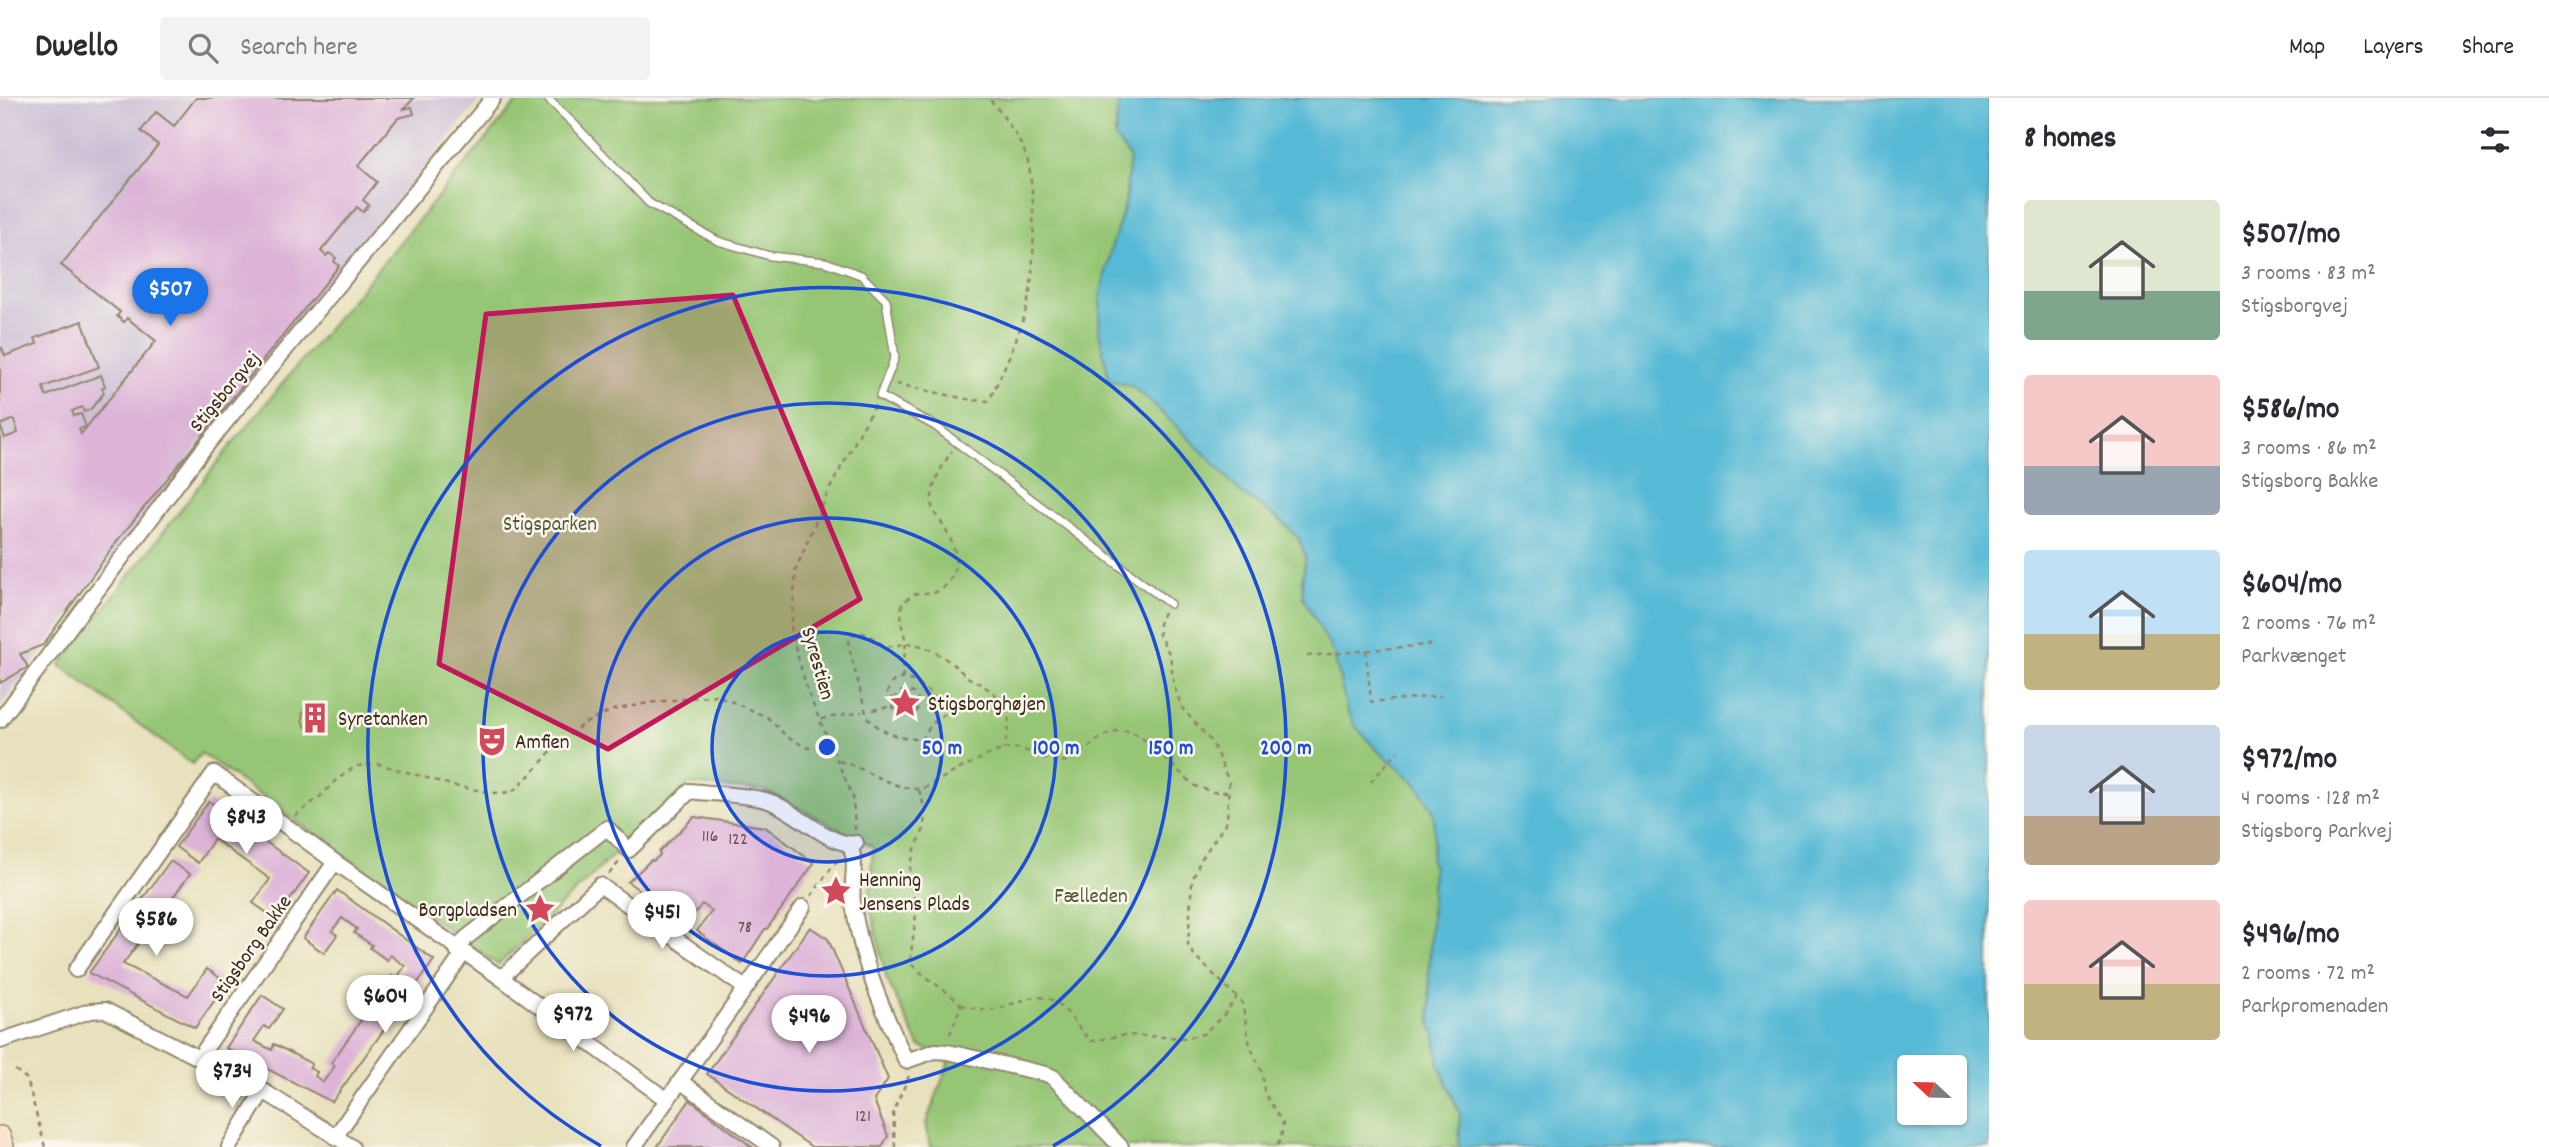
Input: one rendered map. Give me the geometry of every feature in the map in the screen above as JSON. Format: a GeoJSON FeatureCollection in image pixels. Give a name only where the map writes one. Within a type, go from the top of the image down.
{"type":"FeatureCollection","features":[{"type":"Feature","properties":{"kind":"street","name":"Stigsborgvej"},"geometry":{"type":"LineString","coordinates":[[0,720],[201,452],[493,98]]}},
{"type":"Feature","properties":{"kind":"street"},"geometry":{"type":"LineString","coordinates":[[76,970],[214,773],[667,1100]]}},
{"type":"Feature","properties":{"kind":"street"},"geometry":{"type":"LineString","coordinates":[[335,1137],[460,952],[466,938],[607,828],[629,850],[690,791],[767,800],[853,844],[852,900],[871,982],[906,1061],[935,1051],[948,1052],[1029,1069],[1053,1077],[1121,1147]]}},
{"type":"Feature","properties":{"kind":"street","name":"Stigsborg Bakke"},"geometry":{"type":"LineString","coordinates":[[199,1058],[335,862]]}},
{"type":"Feature","properties":{"kind":"street"},"geometry":{"type":"LineString","coordinates":[[500,978],[600,885],[744,988]]}},
{"type":"Feature","properties":{"kind":"street"},"geometry":{"type":"LineString","coordinates":[[634,1147],[803,907]]}},
{"type":"Feature","properties":{"kind":"street"},"geometry":{"type":"LineString","coordinates":[[0,1041],[90,1011],[105,1010],[263,1091],[352,1147]]}},
{"type":"Feature","properties":{"kind":"street"},"geometry":{"type":"LineString","coordinates":[[680,1081],[770,1146]]}},
{"type":"Feature","properties":{"kind":"street"},"geometry":{"type":"LineString","coordinates":[[229,1147],[263,1091]]}},
{"type":"Feature","properties":{"kind":"street"},"geometry":{"type":"LineString","coordinates":[[0,1137],[3,1147]]}},
{"type":"Feature","properties":{"kind":"lane"},"geometry":{"type":"LineString","coordinates":[[547,98],[649,203],[718,240],[770,256],[824,262],[861,275],[886,300],[895,357],[880,396],[935,426],[1170,604]]}},
{"type":"Feature","properties":{"kind":"path"},"geometry":{"type":"LineString","coordinates":[[886,382],[971,400],[989,401],[1010,355],[1030,290],[1033,215],[1028,160],[1004,117],[989,98]]}},
{"type":"Feature","properties":{"kind":"path","name":"Syrestien"},"geometry":{"type":"LineString","coordinates":[[853,844],[853,797],[808,693],[790,632],[796,569],[829,490],[880,396]]}},
{"type":"Feature","properties":{"kind":"path"},"geometry":{"type":"LineString","coordinates":[[902,678],[906,642],[901,622],[902,604],[915,594],[931,594],[942,589],[955,569],[957,556],[932,510],[932,491],[939,472],[957,443]]}},
{"type":"Feature","properties":{"kind":"path"},"geometry":{"type":"LineString","coordinates":[[1170,604],[1161,616],[1159,635],[1170,655],[1174,685],[1182,708],[1212,742],[1228,782],[1229,792],[1227,821],[1200,861],[1192,881],[1188,945],[1194,955],[1237,997],[1244,1008],[1250,1046],[1262,1072],[1264,1092],[1283,1124],[1281,1139],[1276,1147]]}},
{"type":"Feature","properties":{"kind":"path"},"geometry":{"type":"LineString","coordinates":[[893,699],[887,694],[888,685],[896,678],[914,680],[944,710],[944,714],[931,725],[922,739],[896,737],[874,725],[867,717],[850,651],[849,642],[853,634],[869,634],[885,646],[906,642],[930,649],[993,692],[1009,714],[1010,726],[1003,749]]}},
{"type":"Feature","properties":{"kind":"path"},"geometry":{"type":"LineString","coordinates":[[1307,656],[1436,644]]}},
{"type":"Feature","properties":{"kind":"path"},"geometry":{"type":"LineString","coordinates":[[1366,650],[1371,702],[1441,696]]}},
{"type":"Feature","properties":{"kind":"path"},"geometry":{"type":"LineString","coordinates":[[902,691],[909,691],[918,699],[919,705],[912,715],[906,717],[895,712],[893,699],[902,691]]}},
{"type":"Feature","properties":{"kind":"path"},"geometry":{"type":"LineString","coordinates":[[284,824],[356,766],[379,764],[455,786],[493,793],[512,792],[556,745],[583,724],[613,710],[648,703],[716,695],[767,717],[787,737],[808,748],[830,742]]}},
{"type":"Feature","properties":{"kind":"path"},"geometry":{"type":"LineString","coordinates":[[873,710],[892,706]]}},
{"type":"Feature","properties":{"kind":"path"},"geometry":{"type":"LineString","coordinates":[[820,719],[862,712]]}},
{"type":"Feature","properties":{"kind":"path"},"geometry":{"type":"LineString","coordinates":[[838,761],[855,765],[892,784],[919,789],[1003,749],[1021,749],[1052,761],[1066,761],[1103,736],[1116,732],[1136,734],[1195,786],[1213,792],[1229,792]]}},
{"type":"Feature","properties":{"kind":"path"},"geometry":{"type":"LineString","coordinates":[[1371,782],[1398,751]]}},
{"type":"Feature","properties":{"kind":"path"},"geometry":{"type":"LineString","coordinates":[[919,789],[925,810],[924,829],[910,867],[911,887],[917,907],[910,962],[919,973],[950,993],[961,1005],[995,1009],[1033,997],[1045,997],[1056,1002],[1083,1034],[1093,1041],[1125,1035],[1186,1038],[1203,1034],[1223,1016],[1237,997]]}},
{"type":"Feature","properties":{"kind":"path"},"geometry":{"type":"LineString","coordinates":[[803,907],[853,844]]}},
{"type":"Feature","properties":{"kind":"path"},"geometry":{"type":"LineString","coordinates":[[600,885],[629,850]]}},
{"type":"Feature","properties":{"kind":"path"},"geometry":{"type":"LineString","coordinates":[[948,1052],[948,1039],[961,1005]]}},
{"type":"Feature","properties":{"kind":"path"},"geometry":{"type":"LineString","coordinates":[[895,1147],[892,1112],[906,1085],[912,1060]]}},
{"type":"Feature","properties":{"kind":"path"},"geometry":{"type":"LineString","coordinates":[[15,1070],[27,1079],[46,1147]]}},
{"type":"Feature","properties":{"kind":"highlighted area"},"geometry":{"type":"Polygon","coordinates":[[[733,295],[860,599],[608,749],[439,664],[486,314],[733,295]]]}},
{"type":"Feature","properties":{"kind":"shaded area"},"geometry":{"type":"Polygon","coordinates":[[[0,98],[481,98],[206,435],[0,706],[0,98]]]}},
{"type":"Feature","properties":{"kind":"green space","name":"Stigsparken"},"geometry":{"type":"Polygon","coordinates":[[[520,98],[1119,98],[1115,138],[1130,158],[1125,205],[1101,294],[1099,330],[1109,380],[1131,386],[1147,398],[1241,493],[1283,522],[1299,539],[1306,557],[1303,597],[1335,654],[1347,711],[1374,747],[1415,782],[1434,812],[1429,977],[1431,1024],[1439,1065],[1460,1113],[1459,1147],[930,1147],[926,1123],[950,1059],[919,1046],[886,977],[869,901],[873,847],[766,791],[688,784],[498,965],[201,753],[192,764],[60,665],[228,449],[520,98]]]}},
{"type":"Feature","properties":{"kind":"water"},"geometry":{"type":"Polygon","coordinates":[[[1119,98],[1989,98],[1989,1147],[1459,1147],[1460,1113],[1439,1065],[1431,1024],[1429,977],[1434,812],[1415,782],[1374,747],[1356,727],[1347,711],[1334,654],[1303,597],[1302,581],[1306,557],[1299,539],[1283,522],[1241,493],[1147,398],[1131,386],[1109,380],[1099,330],[1101,294],[1125,205],[1130,158],[1115,138],[1119,98]]]}},
{"type":"Feature","properties":{"kind":"building"},"geometry":{"type":"Polygon","coordinates":[[[196,98],[414,98],[404,109],[412,107],[414,114],[398,118],[358,166],[377,182],[363,200],[369,205],[363,212],[357,207],[321,251],[326,256],[329,253],[336,258],[334,261],[339,266],[117,541],[43,645],[20,654],[28,667],[0,683],[0,349],[2,348],[5,356],[37,344],[35,338],[82,321],[99,367],[43,387],[46,396],[101,375],[105,386],[102,388],[104,393],[90,410],[84,412],[82,407],[72,411],[74,416],[81,414],[86,427],[79,429],[81,434],[156,341],[127,318],[124,322],[117,316],[120,312],[61,265],[158,145],[141,131],[156,112],[174,126],[196,98]],[[14,419],[0,425],[5,438],[18,433],[14,419]]]}},
{"type":"Feature","properties":{"kind":"building","name":"Syretanken"},"geometry":{"type":"Polygon","coordinates":[[[315,705],[324,709],[328,718],[324,727],[315,731],[306,727],[302,718],[306,709],[315,705]]]}},
{"type":"Feature","properties":{"kind":"building"},"geometry":{"type":"Polygon","coordinates":[[[209,801],[309,873],[276,919],[253,903],[270,879],[214,839],[198,863],[176,847],[209,801]]]}},
{"type":"Feature","properties":{"kind":"building"},"geometry":{"type":"Polygon","coordinates":[[[694,817],[765,827],[814,863],[742,964],[697,931],[712,911],[702,904],[686,924],[628,882],[660,855],[659,852],[694,817]]]}},
{"type":"Feature","properties":{"kind":"building"},"geometry":{"type":"Polygon","coordinates":[[[170,861],[190,874],[123,964],[188,996],[207,969],[227,983],[195,1028],[89,973],[170,861]]]}},
{"type":"Feature","properties":{"kind":"building"},"geometry":{"type":"Polygon","coordinates":[[[337,890],[434,960],[332,1102],[226,1048],[262,995],[283,1009],[269,1029],[264,1026],[254,1041],[272,1050],[274,1044],[312,1064],[309,1068],[317,1072],[315,1076],[323,1082],[335,1066],[331,1063],[392,976],[396,979],[405,966],[390,955],[387,960],[370,948],[372,945],[354,933],[357,929],[342,918],[332,931],[337,935],[324,953],[303,938],[337,890]]]}},
{"type":"Feature","properties":{"kind":"building"},"geometry":{"type":"Polygon","coordinates":[[[810,927],[828,939],[888,1079],[874,1100],[888,1136],[882,1147],[812,1147],[707,1074],[810,927]]]}},
{"type":"Feature","properties":{"kind":"building"},"geometry":{"type":"Polygon","coordinates":[[[690,1100],[752,1147],[657,1147],[690,1100]]]}},
{"type":"Feature","properties":{"kind":"place","name":"Stigsborghøjen"},"geometry":{"type":"Point","coordinates":[905,703]}},
{"type":"Feature","properties":{"kind":"place","name":"Syretanken"},"geometry":{"type":"Point","coordinates":[315,718]}},
{"type":"Feature","properties":{"kind":"place","name":"Amfien"},"geometry":{"type":"Point","coordinates":[492,741]}},
{"type":"Feature","properties":{"kind":"place","name":"Henning Jensens Plads"},"geometry":{"type":"Point","coordinates":[836,891]}},
{"type":"Feature","properties":{"kind":"place","name":"Borgpladsen"},"geometry":{"type":"Point","coordinates":[540,909]}},
{"type":"Feature","properties":{"kind":"park label","name":"Fælleden"},"geometry":{"type":"Point","coordinates":[1091,895]}}]}
